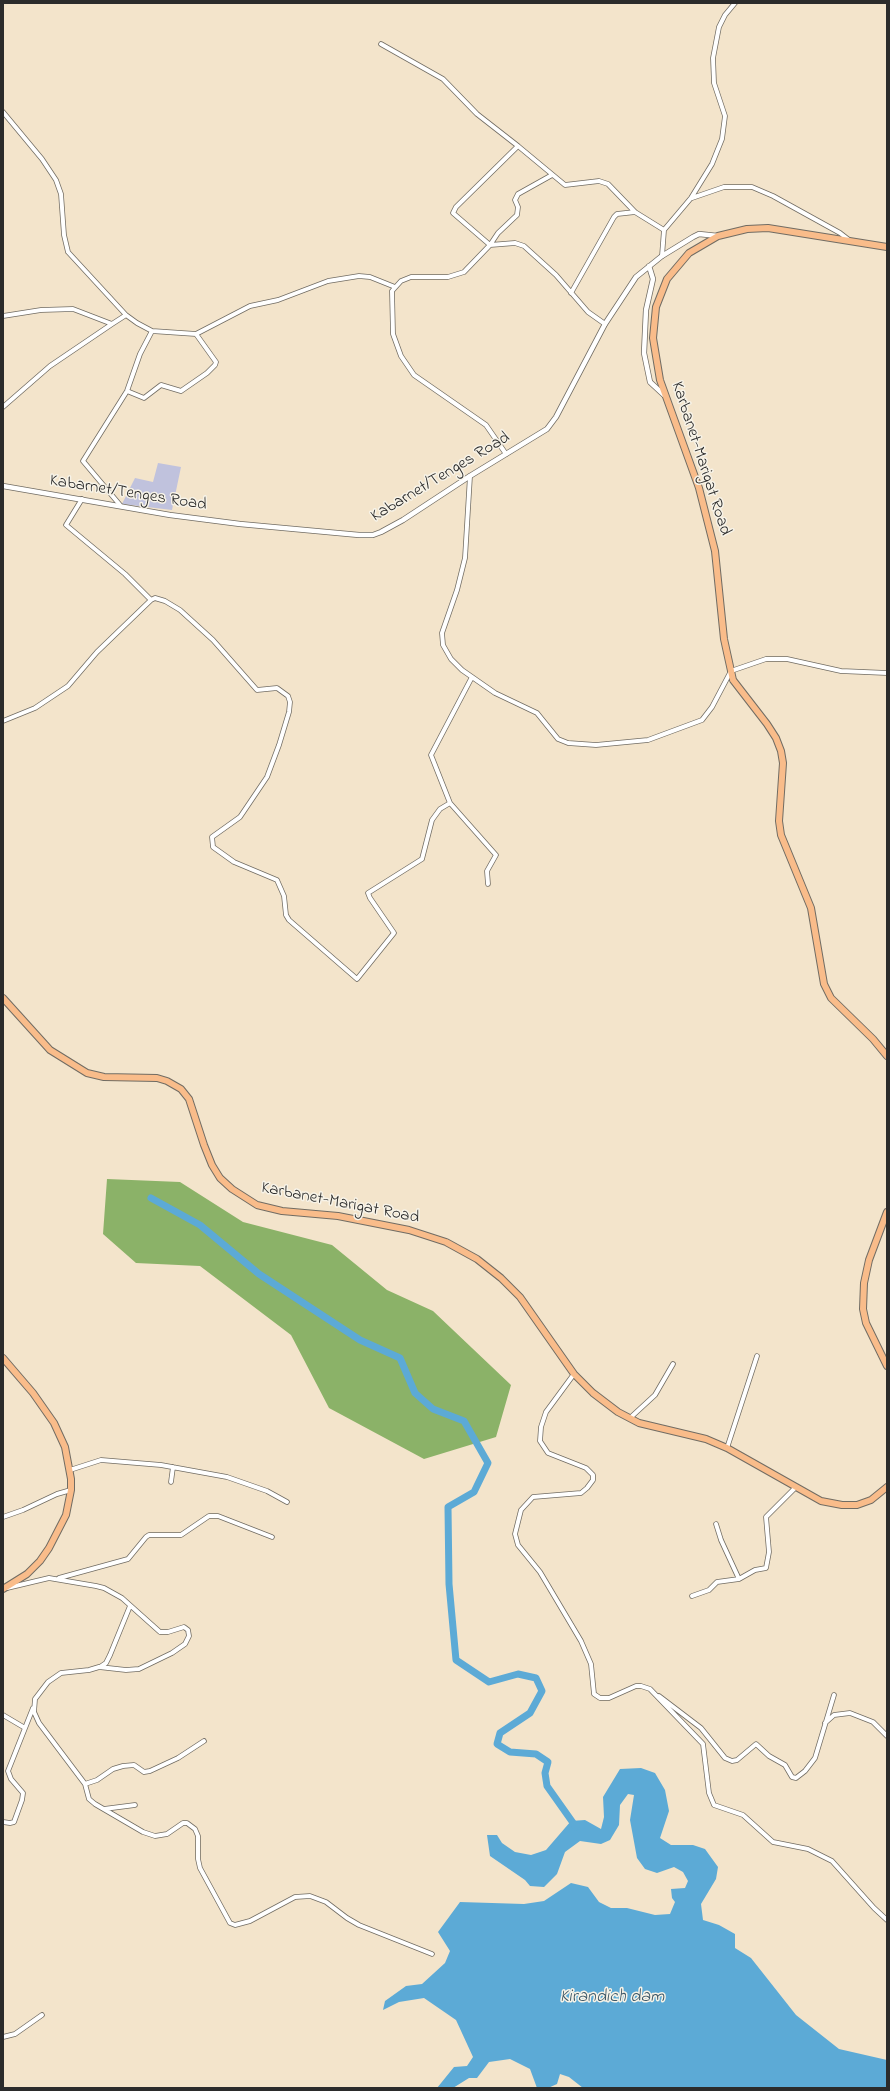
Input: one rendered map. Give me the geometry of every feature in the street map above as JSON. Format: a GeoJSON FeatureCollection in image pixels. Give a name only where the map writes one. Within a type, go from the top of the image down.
{"type":"FeatureCollection","features":[{"type":"Feature","properties":{"kind":"main road","name":"Karbanet-Marigat Road"},"geometry":{"type":"LineString","coordinates":[[887,247],[768,228],[747,229],[718,236],[696,248],[681,260],[668,279],[656,307],[653,327],[654,352],[664,395],[699,488],[708,520],[715,551],[724,640],[733,680],[767,724],[776,738],[781,751],[783,763],[779,814],[781,835],[811,908],[824,984],[831,998],[873,1039],[887,1056]]}},
{"type":"Feature","properties":{"kind":"main road","name":"Karbanet-Marigat Road"},"geometry":{"type":"LineString","coordinates":[[3,998],[50,1050],[87,1073],[104,1077],[157,1078],[167,1081],[181,1089],[189,1098],[204,1145],[212,1165],[220,1178],[232,1189],[257,1205],[282,1211],[338,1216],[409,1230],[446,1242],[477,1259],[502,1278],[520,1297],[574,1374],[605,1403],[630,1418],[653,1428],[706,1439],[727,1448],[795,1488],[821,1501],[842,1506],[857,1505],[870,1500],[887,1488]]}},
{"type":"Feature","properties":{"kind":"main road"},"geometry":{"type":"LineString","coordinates":[[887,1212],[870,1260],[864,1283],[863,1309],[869,1330],[887,1366]]}},
{"type":"Feature","properties":{"kind":"main road"},"geometry":{"type":"LineString","coordinates":[[3,1358],[33,1393],[51,1418],[62,1438],[70,1470],[71,1490],[62,1527],[49,1548],[40,1561],[27,1574],[3,1589]]}},
{"type":"Feature","properties":{"kind":"street"},"geometry":{"type":"LineString","coordinates":[[662,256],[664,230],[691,198],[712,164],[722,139],[725,116],[714,83],[714,58],[720,27],[726,15],[735,3]]}},
{"type":"Feature","properties":{"kind":"street"},"geometry":{"type":"LineString","coordinates":[[381,44],[443,79],[477,114],[565,185],[599,181],[608,184],[635,212],[664,230]]}},
{"type":"Feature","properties":{"kind":"street"},"geometry":{"type":"LineString","coordinates":[[3,112],[42,159],[56,180],[61,194],[64,234],[68,252],[126,315],[152,331],[196,334],[250,306],[278,300],[328,281],[359,276],[370,277],[395,287]]}},
{"type":"Feature","properties":{"kind":"street"},"geometry":{"type":"LineString","coordinates":[[518,146],[453,210],[455,215],[490,246],[516,243],[524,246],[551,270],[588,312],[605,324]]}},
{"type":"Feature","properties":{"kind":"street"},"geometry":{"type":"LineString","coordinates":[[506,454],[489,428],[414,375],[401,356],[394,334],[392,294],[395,287],[401,281],[410,277],[448,276],[464,272],[490,246],[498,233],[516,215],[518,207],[515,200],[518,194],[552,174]]}},
{"type":"Feature","properties":{"kind":"street"},"geometry":{"type":"LineString","coordinates":[[691,198],[724,187],[752,187],[840,233],[852,242]]}},
{"type":"Feature","properties":{"kind":"street"},"geometry":{"type":"LineString","coordinates":[[571,293],[614,217],[617,214],[635,212]]}},
{"type":"Feature","properties":{"kind":"street","name":"Kabarnet/Tenges Road"},"geometry":{"type":"LineString","coordinates":[[3,486],[120,505],[170,515],[240,524],[373,535],[389,529],[470,476],[541,434],[552,422],[605,324],[630,285],[649,266],[662,256],[699,234],[718,236]]}},
{"type":"Feature","properties":{"kind":"street"},"geometry":{"type":"LineString","coordinates":[[649,266],[653,279],[646,310],[644,353],[650,382],[664,395]]}},
{"type":"Feature","properties":{"kind":"street"},"geometry":{"type":"LineString","coordinates":[[3,316],[41,310],[73,309],[112,324]]}},
{"type":"Feature","properties":{"kind":"street"},"geometry":{"type":"LineString","coordinates":[[3,407],[50,366],[126,315]]}},
{"type":"Feature","properties":{"kind":"street"},"geometry":{"type":"LineString","coordinates":[[120,505],[83,461],[127,391],[140,354],[152,331]]}},
{"type":"Feature","properties":{"kind":"street"},"geometry":{"type":"LineString","coordinates":[[127,391],[144,398],[161,385],[181,391],[207,372],[215,365],[216,362],[196,334]]}},
{"type":"Feature","properties":{"kind":"street"},"geometry":{"type":"LineString","coordinates":[[470,476],[465,558],[457,590],[442,632],[443,645],[451,659],[472,677],[495,693],[537,713],[558,739],[568,743],[596,745],[648,740],[702,720],[712,707],[731,671],[766,660],[787,659],[841,671],[887,672]]}},
{"type":"Feature","properties":{"kind":"street"},"geometry":{"type":"LineString","coordinates":[[82,499],[66,525],[125,574],[151,600]]}},
{"type":"Feature","properties":{"kind":"street"},"geometry":{"type":"LineString","coordinates":[[3,721],[35,708],[68,686],[97,652],[151,600],[155,598],[164,601],[188,617],[213,640],[258,690],[277,688],[288,696],[290,702],[289,712],[267,777],[240,817],[212,837],[211,842],[213,847],[234,862],[277,880],[284,896],[286,915],[289,920],[357,979],[394,933],[368,893],[422,860],[432,820],[440,809],[450,803]]}},
{"type":"Feature","properties":{"kind":"street"},"geometry":{"type":"LineString","coordinates":[[472,677],[446,728],[432,751],[433,763],[450,803],[496,856],[487,871],[488,884]]}},
{"type":"Feature","properties":{"kind":"street"},"geometry":{"type":"LineString","coordinates":[[727,1448],[757,1356]]}},
{"type":"Feature","properties":{"kind":"street"},"geometry":{"type":"LineString","coordinates":[[630,1418],[655,1395],[674,1364]]}},
{"type":"Feature","properties":{"kind":"street"},"geometry":{"type":"LineString","coordinates":[[574,1374],[546,1412],[541,1427],[540,1441],[544,1449],[553,1456],[586,1468],[593,1475],[594,1480],[581,1492],[538,1496],[528,1501],[518,1516],[515,1528],[516,1540],[521,1550],[540,1572],[581,1641],[591,1664],[594,1694],[600,1698],[609,1698],[641,1686],[670,1704],[701,1728],[725,1758],[732,1761],[737,1760],[756,1744],[769,1756],[785,1765],[794,1778],[799,1777],[815,1758],[834,1695]]}},
{"type":"Feature","properties":{"kind":"street"},"geometry":{"type":"LineString","coordinates":[[70,1470],[94,1462],[111,1460],[172,1467],[218,1475],[240,1481],[274,1494],[286,1502]]}},
{"type":"Feature","properties":{"kind":"street"},"geometry":{"type":"LineString","coordinates":[[171,1482],[172,1467]]}},
{"type":"Feature","properties":{"kind":"street"},"geometry":{"type":"LineString","coordinates":[[692,1596],[709,1590],[718,1582],[739,1579],[756,1570],[766,1567],[769,1552],[766,1517],[795,1488]]}},
{"type":"Feature","properties":{"kind":"street"},"geometry":{"type":"LineString","coordinates":[[3,1517],[23,1510],[57,1494],[71,1490]]}},
{"type":"Feature","properties":{"kind":"street"},"geometry":{"type":"LineString","coordinates":[[3,1589],[41,1580],[57,1578],[128,1559],[146,1537],[150,1535],[181,1535],[210,1516],[218,1516],[272,1537]]}},
{"type":"Feature","properties":{"kind":"street"},"geometry":{"type":"LineString","coordinates":[[716,1524],[721,1540],[739,1579]]}},
{"type":"Feature","properties":{"kind":"street"},"geometry":{"type":"LineString","coordinates":[[57,1578],[104,1588],[122,1598],[160,1632],[168,1632],[184,1627],[187,1628],[190,1633],[187,1641],[172,1653],[139,1669],[126,1670],[99,1667]]}},
{"type":"Feature","properties":{"kind":"street"},"geometry":{"type":"LineString","coordinates":[[3,1822],[14,1822],[22,1800],[23,1793],[11,1779],[8,1771],[33,1708],[35,1699],[54,1677],[68,1671],[89,1670],[99,1667],[107,1661],[130,1606]]}},
{"type":"Feature","properties":{"kind":"street"},"geometry":{"type":"LineString","coordinates":[[655,1694],[703,1744],[709,1794],[714,1805],[743,1815],[773,1842],[780,1845],[808,1848],[832,1861],[874,1908],[887,1920]]}},
{"type":"Feature","properties":{"kind":"street"},"geometry":{"type":"LineString","coordinates":[[33,1708],[39,1723],[85,1784],[89,1799],[95,1804],[143,1832],[155,1836],[166,1834],[182,1823],[187,1822],[191,1825],[198,1836],[198,1859],[200,1868],[230,1923],[235,1925],[250,1921],[295,1897],[310,1896],[326,1902],[359,1925],[432,1954]]}},
{"type":"Feature","properties":{"kind":"street"},"geometry":{"type":"LineString","coordinates":[[825,1723],[834,1715],[850,1713],[874,1722],[887,1736]]}},
{"type":"Feature","properties":{"kind":"street"},"geometry":{"type":"LineString","coordinates":[[3,1715],[25,1728]]}},
{"type":"Feature","properties":{"kind":"street"},"geometry":{"type":"LineString","coordinates":[[85,1784],[97,1780],[113,1769],[123,1766],[134,1765],[144,1772],[150,1772],[178,1758],[204,1741]]}},
{"type":"Feature","properties":{"kind":"street"},"geometry":{"type":"LineString","coordinates":[[103,1809],[135,1805]]}},
{"type":"Feature","properties":{"kind":"street"},"geometry":{"type":"LineString","coordinates":[[3,2037],[15,2034],[42,2015]]}},
{"type":"Feature","properties":{"kind":"shaded area"},"geometry":{"type":"Polygon","coordinates":[[[158,463],[181,467],[172,510],[122,504],[135,478],[153,482],[158,463]]]}},
{"type":"Feature","properties":{"kind":"green space"},"geometry":{"type":"Polygon","coordinates":[[[107,1179],[180,1182],[243,1222],[332,1245],[387,1290],[433,1311],[511,1385],[496,1437],[424,1459],[329,1408],[291,1335],[200,1266],[136,1263],[103,1234],[107,1179]]]}},
{"type":"Feature","properties":{"kind":"water","name":"Kirandich dam"},"geometry":{"type":"Polygon","coordinates":[[[641,1768],[655,1773],[665,1790],[669,1811],[660,1838],[671,1845],[693,1845],[705,1849],[718,1867],[716,1879],[701,1904],[703,1920],[719,1925],[735,1934],[735,1948],[751,1958],[796,2015],[839,2049],[887,2060],[887,2088],[583,2088],[569,2077],[560,2074],[557,2084],[548,2088],[537,2088],[530,2069],[510,2059],[489,2062],[477,2078],[469,2078],[453,2088],[437,2088],[454,2067],[467,2066],[473,2057],[456,2020],[424,1998],[399,2002],[383,2010],[385,2001],[406,1986],[422,1984],[445,1963],[450,1951],[438,1932],[460,1902],[524,1904],[544,1901],[571,1883],[588,1887],[599,1902],[611,1908],[627,1908],[655,1915],[670,1914],[675,1902],[672,1898],[671,1889],[685,1888],[688,1881],[683,1872],[674,1867],[657,1873],[645,1869],[637,1858],[630,1820],[634,1795],[628,1794],[620,1805],[619,1825],[610,1840],[601,1844],[580,1841],[565,1852],[557,1874],[544,1887],[530,1886],[525,1880],[490,1856],[487,1835],[497,1835],[502,1843],[515,1852],[531,1855],[546,1850],[571,1821],[585,1820],[601,1829],[604,1817],[603,1797],[620,1769],[641,1768]]]}},
{"type":"Feature","properties":{"kind":"waterway"},"geometry":{"type":"LineString","coordinates":[[151,1198],[200,1225],[259,1274],[360,1340],[400,1358],[415,1393],[433,1409],[464,1421],[488,1463],[474,1492],[448,1507],[449,1584],[456,1660],[489,1682],[518,1674],[536,1678],[542,1691],[530,1713],[500,1733],[497,1744],[510,1752],[536,1754],[548,1762],[545,1773],[547,1786],[576,1827]]}}]}
